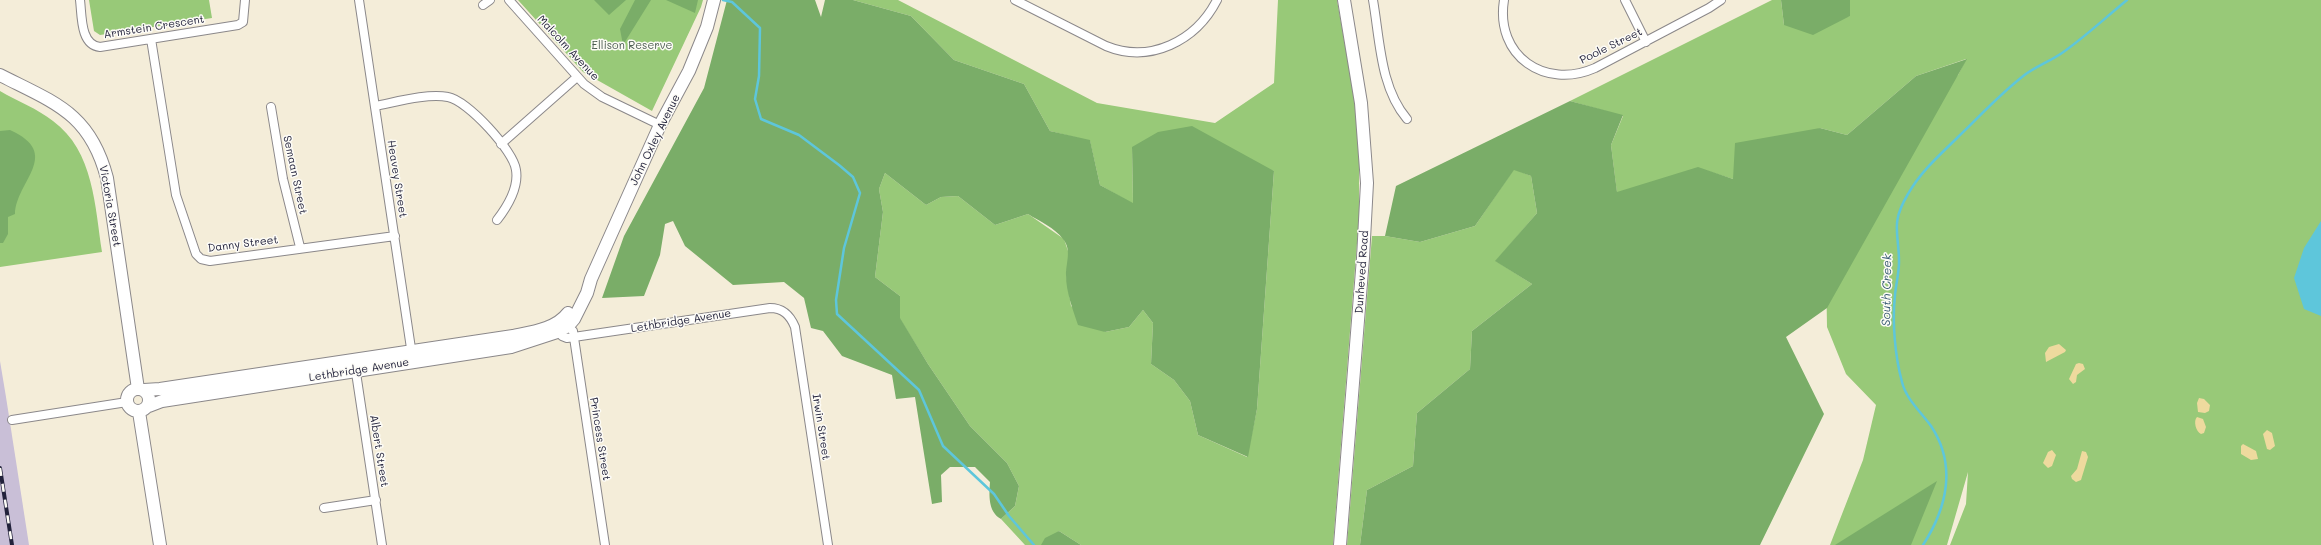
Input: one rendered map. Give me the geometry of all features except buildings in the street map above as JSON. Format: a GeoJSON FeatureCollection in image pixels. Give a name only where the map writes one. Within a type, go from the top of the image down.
{"type":"FeatureCollection","features":[{"type":"Feature","properties":{"kind":"street","name":"Armstein Crescent"},"geometry":{"type":"LineString","coordinates":[[80,0],[85,35],[90,44],[100,47],[238,25],[244,22],[245,0]]}},
{"type":"Feature","properties":{"kind":"street","name":"Heavey Street"},"geometry":{"type":"LineString","coordinates":[[359,0],[412,356]]}},
{"type":"Feature","properties":{"kind":"street","name":"Malcolm Avenue"},"geometry":{"type":"LineString","coordinates":[[509,0],[577,77],[602,97],[660,125]]}},
{"type":"Feature","properties":{"kind":"street","name":"John Oxley Avenue"},"geometry":{"type":"LineString","coordinates":[[560,326],[581,307],[591,278],[660,125],[689,71],[711,14],[714,0]]}},
{"type":"Feature","properties":{"kind":"street"},"geometry":{"type":"LineString","coordinates":[[1015,0],[1106,46],[1119,51],[1138,52],[1164,48],[1183,39],[1203,22],[1217,0]]}},
{"type":"Feature","properties":{"kind":"street","name":"Dunheved Road"},"geometry":{"type":"LineString","coordinates":[[1340,545],[1363,258],[1367,183],[1362,110],[1344,0]]}},
{"type":"Feature","properties":{"kind":"street"},"geometry":{"type":"LineString","coordinates":[[1373,0],[1388,87],[1394,102],[1407,119]]}},
{"type":"Feature","properties":{"kind":"street","name":"Poole Street"},"geometry":{"type":"LineString","coordinates":[[1504,0],[1503,24],[1512,48],[1530,66],[1550,74],[1569,76],[1582,73],[1646,42],[1720,0]]}},
{"type":"Feature","properties":{"kind":"street"},"geometry":{"type":"LineString","coordinates":[[1625,0],[1646,42]]}},
{"type":"Feature","properties":{"kind":"street","name":"Danny Street"},"geometry":{"type":"LineString","coordinates":[[151,39],[176,195],[196,254],[202,259],[210,261],[300,247],[395,236]]}},
{"type":"Feature","properties":{"kind":"street","name":"Victoria Street"},"geometry":{"type":"LineString","coordinates":[[0,75],[68,112],[86,130],[99,152],[107,178],[141,389]]}},
{"type":"Feature","properties":{"kind":"street"},"geometry":{"type":"LineString","coordinates":[[501,144],[577,77]]}},
{"type":"Feature","properties":{"kind":"street"},"geometry":{"type":"LineString","coordinates":[[375,106],[435,97],[454,98],[470,108],[512,158],[517,175],[507,205],[497,220]]}},
{"type":"Feature","properties":{"kind":"street","name":"Semaan Street"},"geometry":{"type":"LineString","coordinates":[[271,107],[283,179],[300,247]]}},
{"type":"Feature","properties":{"kind":"street","name":"Lethbridge Avenue"},"geometry":{"type":"LineString","coordinates":[[574,337],[770,308],[782,310],[787,314]]}},
{"type":"Feature","properties":{"kind":"street","name":"Irwin Street"},"geometry":{"type":"LineString","coordinates":[[787,314],[794,327],[828,545]]}},
{"type":"Feature","properties":{"kind":"street"},"geometry":{"type":"LineString","coordinates":[[560,326],[567,338],[574,337]]}},
{"type":"Feature","properties":{"kind":"street","name":"Lethbridge Avenue"},"geometry":{"type":"LineString","coordinates":[[144,409],[162,401],[355,365],[412,356],[511,347],[560,326]]}},
{"type":"Feature","properties":{"kind":"street","name":"Princess Street"},"geometry":{"type":"LineString","coordinates":[[560,326],[573,331],[606,545]]}},
{"type":"Feature","properties":{"kind":"street","name":"Lethbridge Avenue"},"geometry":{"type":"LineString","coordinates":[[141,389],[160,389],[355,365]]}},
{"type":"Feature","properties":{"kind":"street","name":"Albert Street"},"geometry":{"type":"LineString","coordinates":[[355,365],[382,545]]}},
{"type":"Feature","properties":{"kind":"street"},"geometry":{"type":"LineString","coordinates":[[144,409],[130,408],[127,402],[128,394],[141,389],[150,398],[144,409],[160,545]]}},
{"type":"Feature","properties":{"kind":"street"},"geometry":{"type":"LineString","coordinates":[[12,420],[127,402]]}},
{"type":"Feature","properties":{"kind":"street"},"geometry":{"type":"LineString","coordinates":[[324,508],[376,500]]}},
{"type":"Feature","properties":{"kind":"shaded area"},"geometry":{"type":"Polygon","coordinates":[[[0,361],[6,397],[29,545],[0,545],[0,361]]]}},
{"type":"Feature","properties":{"kind":"green space"},"geometry":{"type":"Polygon","coordinates":[[[89,0],[209,0],[212,18],[100,35],[94,31],[89,0]]]}},
{"type":"Feature","properties":{"kind":"green space","name":"Ellison Reserve"},"geometry":{"type":"Polygon","coordinates":[[[518,0],[703,0],[652,111],[583,72],[518,0]]]}},
{"type":"Feature","properties":{"kind":"green space"},"geometry":{"type":"Polygon","coordinates":[[[594,0],[626,0],[609,15],[594,0]]]}},
{"type":"Feature","properties":{"kind":"green space"},"geometry":{"type":"Polygon","coordinates":[[[635,0],[651,0],[623,45],[620,29],[635,0]]]}},
{"type":"Feature","properties":{"kind":"green space"},"geometry":{"type":"Polygon","coordinates":[[[666,0],[698,0],[695,13],[666,0]]]}},
{"type":"Feature","properties":{"kind":"green space"},"geometry":{"type":"Polygon","coordinates":[[[727,0],[815,0],[821,17],[825,0],[853,0],[911,16],[954,60],[1024,84],[1050,131],[1090,140],[1100,185],[1133,203],[1132,147],[1158,132],[1192,126],[1274,171],[1257,409],[1248,457],[1198,435],[1190,401],[1174,380],[1151,364],[1153,323],[1143,310],[1129,327],[1105,332],[1078,325],[1067,288],[1067,247],[1066,243],[1056,231],[1028,214],[995,225],[958,196],[941,197],[926,205],[885,173],[879,189],[883,212],[875,277],[900,296],[900,318],[928,364],[970,426],[1007,463],[1019,486],[1015,506],[1001,519],[994,512],[990,503],[990,482],[975,467],[950,467],[941,475],[942,502],[932,504],[915,397],[896,399],[892,375],[842,356],[823,331],[811,328],[804,298],[784,282],[733,285],[685,246],[673,221],[665,224],[660,255],[644,296],[602,298],[624,236],[704,88],[727,0]]]}},
{"type":"Feature","properties":{"kind":"green space"},"geometry":{"type":"Polygon","coordinates":[[[853,0],[898,0],[1097,103],[1215,123],[1274,83],[1278,0],[1337,0],[1354,96],[1359,143],[1359,218],[1333,545],[1081,545],[1059,531],[1045,545],[1025,545],[1001,519],[1015,506],[1019,486],[1007,463],[970,426],[928,364],[900,319],[900,296],[875,277],[883,212],[879,189],[885,173],[926,205],[941,197],[958,196],[995,225],[1028,214],[1064,239],[1070,257],[1066,274],[1071,306],[1105,332],[1129,327],[1143,310],[1153,323],[1151,364],[1174,380],[1190,401],[1198,435],[1247,457],[1257,409],[1274,171],[1132,148],[1133,204],[1100,185],[1090,141],[1050,131],[1024,84],[954,60],[911,16],[853,0]]]}},
{"type":"Feature","properties":{"kind":"green space"},"geometry":{"type":"Polygon","coordinates":[[[1772,0],[1781,0],[1784,25],[1850,16],[1850,0],[2321,0],[2321,545],[1950,545],[1966,504],[1968,472],[1947,545],[1830,545],[1863,460],[1876,405],[1846,374],[1827,327],[1826,266],[1892,115],[1958,75],[1966,59],[1916,76],[1847,135],[1820,128],[1733,179],[1698,168],[1617,193],[1611,145],[1623,116],[1570,101],[1772,0]]]}},
{"type":"Feature","properties":{"kind":"green space"},"geometry":{"type":"Polygon","coordinates":[[[1781,0],[1850,0],[1850,16],[1813,35],[1784,25],[1781,0]]]}},
{"type":"Feature","properties":{"kind":"green space"},"geometry":{"type":"Polygon","coordinates":[[[1967,59],[1827,308],[1786,337],[1824,414],[1760,545],[1360,545],[1367,490],[1413,466],[1417,413],[1470,369],[1472,331],[1532,284],[1495,261],[1537,213],[1531,176],[1514,170],[1475,226],[1420,242],[1385,236],[1396,186],[1570,101],[1623,115],[1611,145],[1617,192],[1698,167],[1733,179],[1735,143],[1820,128],[1847,135],[1916,76],[1967,59]]]}},
{"type":"Feature","properties":{"kind":"green space"},"geometry":{"type":"Polygon","coordinates":[[[0,91],[53,121],[67,133],[77,148],[85,164],[90,181],[102,252],[0,267],[0,91]]]}},
{"type":"Feature","properties":{"kind":"green space"},"geometry":{"type":"Polygon","coordinates":[[[10,130],[25,139],[33,149],[35,158],[33,169],[17,202],[15,214],[8,217],[8,234],[3,243],[0,243],[0,131],[10,130]]]}},
{"type":"Feature","properties":{"kind":"green space"},"geometry":{"type":"Polygon","coordinates":[[[1514,169],[1531,176],[1537,213],[1496,261],[1532,284],[1472,331],[1470,369],[1417,413],[1413,466],[1367,490],[1360,545],[1347,545],[1372,236],[1385,236],[1420,242],[1475,226],[1514,169]]]}},
{"type":"Feature","properties":{"kind":"green space"},"geometry":{"type":"Polygon","coordinates":[[[1937,481],[1911,545],[1835,545],[1937,481]]]}},
{"type":"Feature","properties":{"kind":"green space"},"geometry":{"type":"Polygon","coordinates":[[[1059,531],[1081,545],[1041,545],[1045,538],[1059,531]]]}},
{"type":"Feature","properties":{"kind":"sand"},"geometry":{"type":"Polygon","coordinates":[[[2059,344],[2066,350],[2065,352],[2046,362],[2045,353],[2049,347],[2059,344]]]}},
{"type":"Feature","properties":{"kind":"sand"},"geometry":{"type":"Polygon","coordinates":[[[2076,364],[2083,364],[2085,369],[2077,375],[2076,382],[2073,384],[2069,379],[2076,364]]]}},
{"type":"Feature","properties":{"kind":"sand"},"geometry":{"type":"Polygon","coordinates":[[[2199,398],[2204,399],[2210,405],[2209,411],[2205,413],[2198,412],[2197,403],[2199,398]]]}},
{"type":"Feature","properties":{"kind":"sand"},"geometry":{"type":"Polygon","coordinates":[[[2197,417],[2203,419],[2206,427],[2204,433],[2201,434],[2196,426],[2195,421],[2197,417]]]}},
{"type":"Feature","properties":{"kind":"sand"},"geometry":{"type":"Polygon","coordinates":[[[2267,430],[2272,433],[2275,446],[2270,450],[2267,449],[2263,434],[2267,430]]]}},
{"type":"Feature","properties":{"kind":"sand"},"geometry":{"type":"Polygon","coordinates":[[[2243,444],[2256,451],[2258,459],[2251,460],[2241,454],[2241,446],[2243,444]]]}},
{"type":"Feature","properties":{"kind":"sand"},"geometry":{"type":"Polygon","coordinates":[[[2052,450],[2056,455],[2052,466],[2048,468],[2043,463],[2048,452],[2052,450]]]}},
{"type":"Feature","properties":{"kind":"sand"},"geometry":{"type":"Polygon","coordinates":[[[2082,451],[2086,452],[2088,457],[2081,480],[2076,482],[2071,476],[2077,469],[2082,451]]]}},
{"type":"Feature","properties":{"kind":"water"},"geometry":{"type":"Polygon","coordinates":[[[2321,221],[2321,316],[2304,309],[2294,278],[2304,248],[2321,221]]]}},
{"type":"Feature","properties":{"kind":"waterway"},"geometry":{"type":"LineString","coordinates":[[723,0],[732,2],[760,28],[759,76],[755,99],[761,119],[799,135],[853,177],[860,193],[844,248],[836,300],[837,314],[919,390],[943,446],[994,494],[1009,516],[1034,545]]}},
{"type":"Feature","properties":{"kind":"waterway","name":"South Creek"},"geometry":{"type":"LineString","coordinates":[[1923,545],[1938,516],[1943,501],[1946,486],[1946,471],[1944,456],[1939,441],[1931,426],[1907,394],[1902,382],[1898,361],[1894,316],[1899,266],[1897,221],[1902,204],[1913,186],[1925,171],[1997,99],[2027,73],[2070,47],[2127,0]]}},
{"type":"Feature","properties":{"kind":"railway"},"geometry":{"type":"LineString","coordinates":[[0,468],[12,545]]}}]}
